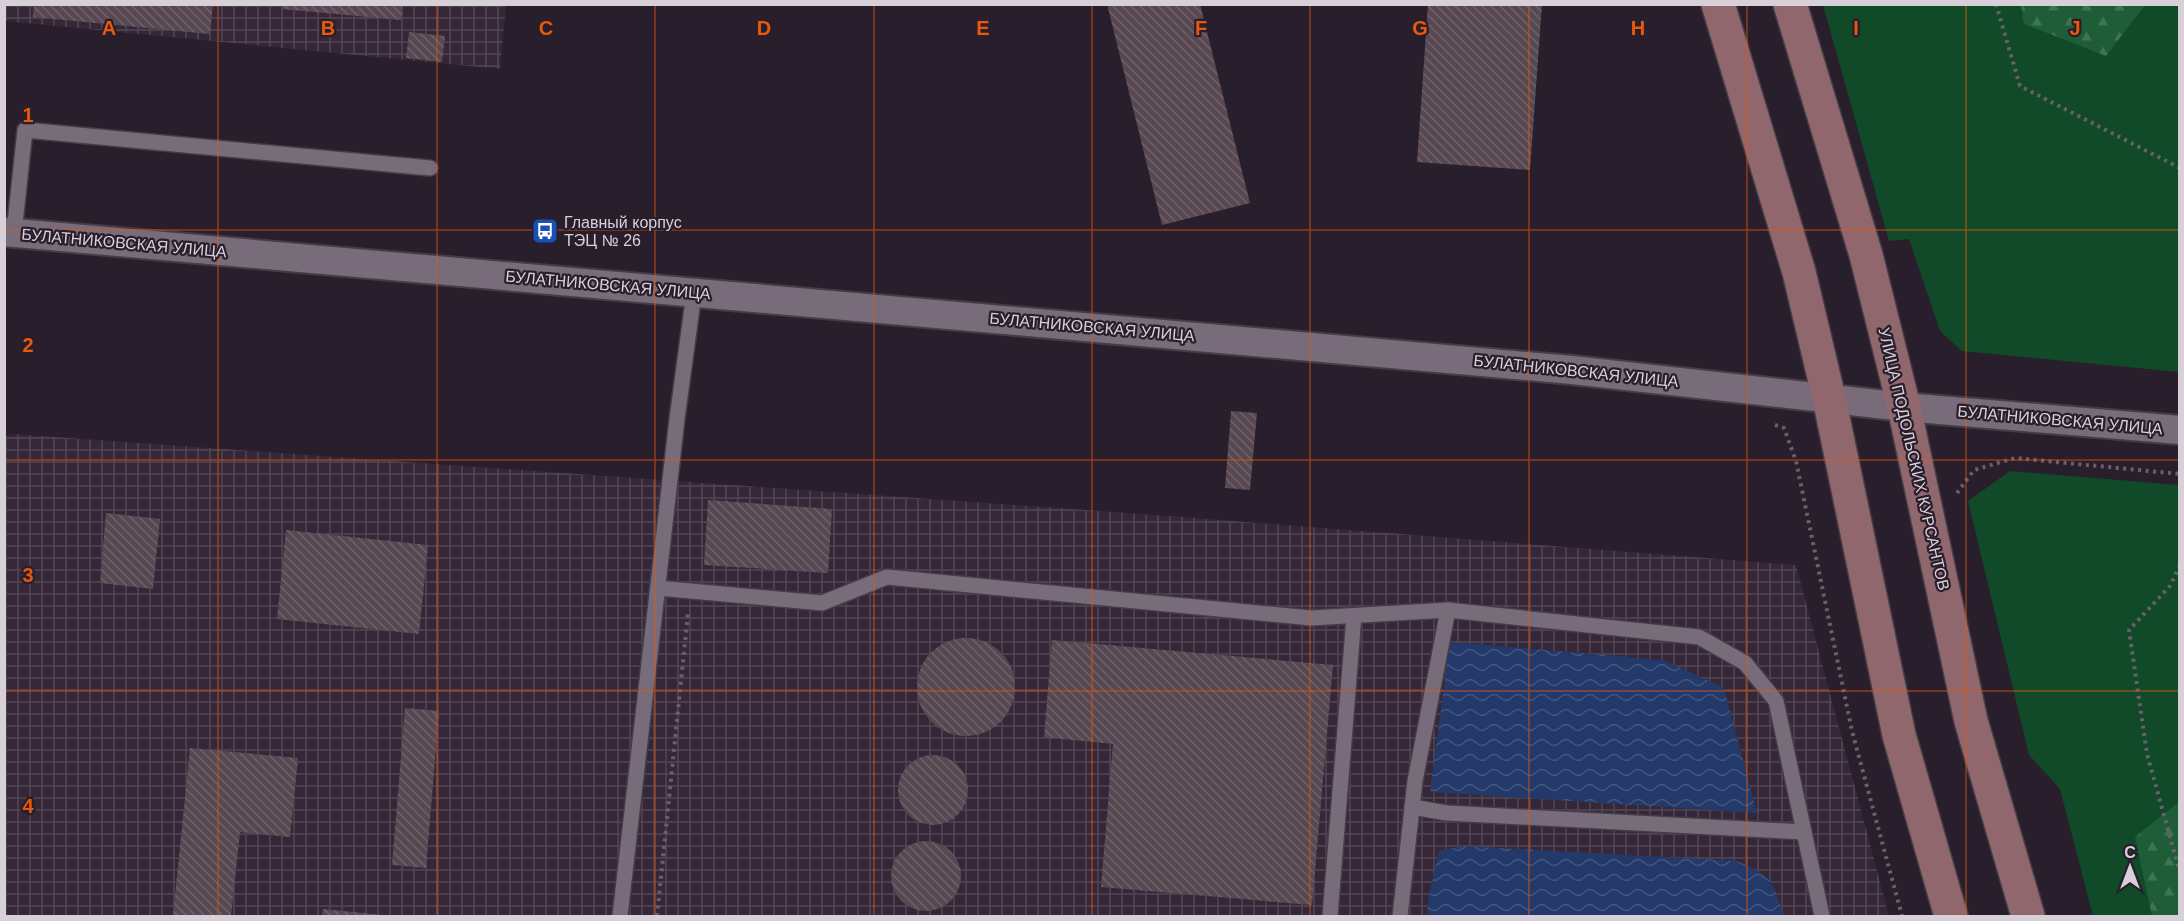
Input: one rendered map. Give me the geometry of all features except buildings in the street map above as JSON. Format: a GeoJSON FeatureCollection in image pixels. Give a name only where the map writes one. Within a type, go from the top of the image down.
{"type":"FeatureCollection","features":[{"type":"Feature","properties":{"kind":"main road"},"geometry":{"type":"LineString","coordinates":[[1718,4],[1799,272],[1829,398],[1899,735],[1951,916]]}},
{"type":"Feature","properties":{"kind":"main road","name":"УЛИЦА ПОДОЛЬСКИХ КУРСАНТОВ"},"geometry":{"type":"LineString","coordinates":[[1790,4],[1866,255],[1904,407],[1971,721],[2028,916]]}},
{"type":"Feature","properties":{"kind":"street","name":"БУЛАТНИКОВСКАЯ УЛИЦА"},"geometry":{"type":"LineString","coordinates":[[9,233],[1572,370],[1904,407],[2180,429]]}},
{"type":"Feature","properties":{"kind":"lane"},"geometry":{"type":"LineString","coordinates":[[9,233],[25,130],[430,168]]}},
{"type":"Feature","properties":{"kind":"lane"},"geometry":{"type":"LineString","coordinates":[[620,916],[694,292]]}},
{"type":"Feature","properties":{"kind":"lane"},"geometry":{"type":"LineString","coordinates":[[658,588],[822,603],[887,578],[1311,618],[1448,610],[1699,637],[1745,663],[1776,701],[1822,916]]}},
{"type":"Feature","properties":{"kind":"lane"},"geometry":{"type":"LineString","coordinates":[[1400,916],[1415,781],[1448,610]]}},
{"type":"Feature","properties":{"kind":"lane"},"geometry":{"type":"LineString","coordinates":[[1330,916],[1354,616]]}},
{"type":"Feature","properties":{"kind":"lane"},"geometry":{"type":"LineString","coordinates":[[1412,807],[1447,813],[1804,832]]}},
{"type":"Feature","properties":{"kind":"path"},"geometry":{"type":"LineString","coordinates":[[1996,4],[2020,86],[2180,168]]}},
{"type":"Feature","properties":{"kind":"path"},"geometry":{"type":"LineString","coordinates":[[1773,425],[1784,428],[1796,461],[1852,732],[1902,916]]}},
{"type":"Feature","properties":{"kind":"path"},"geometry":{"type":"LineString","coordinates":[[1956,494],[1974,470],[2015,458],[2180,474]]}},
{"type":"Feature","properties":{"kind":"path"},"geometry":{"type":"LineString","coordinates":[[2180,565],[2170,586],[2129,630],[2147,754],[2180,873]]}},
{"type":"Feature","properties":{"kind":"path"},"geometry":{"type":"LineString","coordinates":[[657,916],[690,591]]}},
{"type":"Feature","properties":{"kind":"shaded area"},"geometry":{"type":"Polygon","coordinates":[[[4,5],[506,5],[500,69],[5,21],[4,5]]]}},
{"type":"Feature","properties":{"kind":"shaded area"},"geometry":{"type":"Polygon","coordinates":[[[12,434],[1170,516],[1796,565],[1889,916],[5,916],[4,436],[12,434]]]}},
{"type":"Feature","properties":{"kind":"green space"},"geometry":{"type":"Polygon","coordinates":[[[2021,4],[2145,5],[2106,56],[2024,24],[2021,4]]]}},
{"type":"Feature","properties":{"kind":"green space"},"geometry":{"type":"Polygon","coordinates":[[[1823,5],[2179,5],[2179,372],[1962,351],[1940,331],[1909,239],[1889,241],[1823,5]]]}},
{"type":"Feature","properties":{"kind":"green space"},"geometry":{"type":"Polygon","coordinates":[[[2010,471],[2179,485],[2179,916],[2093,916],[2060,789],[2029,755],[1968,501],[2010,471]]]}},
{"type":"Feature","properties":{"kind":"green space"},"geometry":{"type":"Polygon","coordinates":[[[2179,802],[2179,916],[2152,916],[2135,837],[2179,802]]]}},
{"type":"Feature","properties":{"kind":"water"},"geometry":{"type":"Polygon","coordinates":[[[1450,642],[1664,660],[1724,688],[1757,813],[1430,792],[1450,642]]]}},
{"type":"Feature","properties":{"kind":"water"},"geometry":{"type":"Polygon","coordinates":[[[1463,846],[1737,861],[1758,871],[1769,881],[1777,894],[1783,916],[1427,916],[1429,895],[1439,851],[1463,846]]]}},
{"type":"Feature","properties":{"kind":"place","name":"Главный корпус ТЭЦ № 26"},"geometry":{"type":"Point","coordinates":[545,231]}}]}
